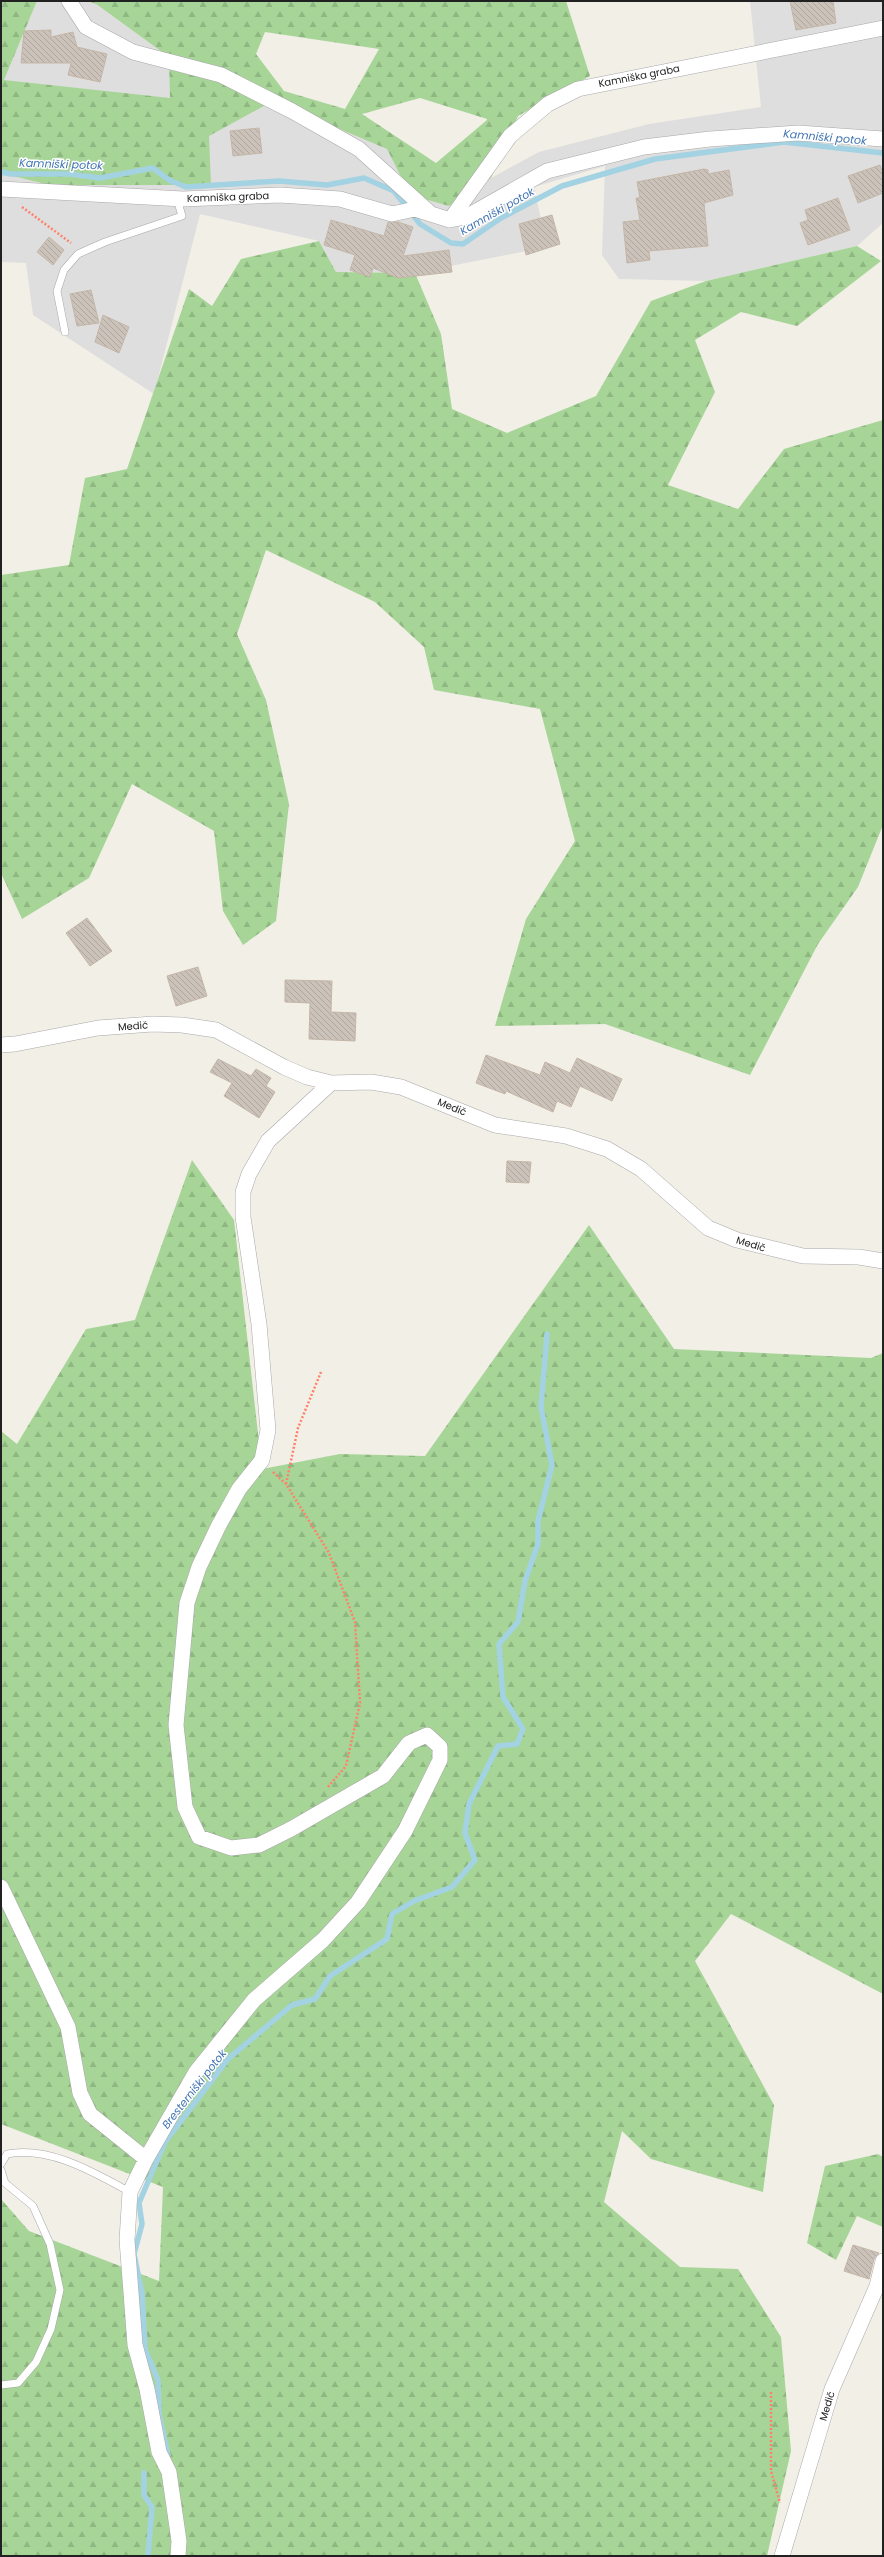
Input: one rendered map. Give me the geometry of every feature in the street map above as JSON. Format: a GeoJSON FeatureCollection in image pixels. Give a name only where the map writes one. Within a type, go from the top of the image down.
{"type":"FeatureCollection","features":[{"type":"Feature","properties":{"kind":"street"},"geometry":{"type":"LineString","coordinates":[[69,1],[86,27],[132,52],[221,75],[292,111],[359,150],[431,213]]}},
{"type":"Feature","properties":{"kind":"street","name":"Kamniška graba"},"geometry":{"type":"LineString","coordinates":[[1,189],[177,199],[280,195],[340,199],[392,214],[415,209],[450,220],[510,136],[548,104],[578,89],[883,28]]}},
{"type":"Feature","properties":{"kind":"street"},"geometry":{"type":"LineString","coordinates":[[450,220],[466,218],[547,171],[644,147],[710,139],[798,133],[883,139]]}},
{"type":"Feature","properties":{"kind":"street","name":"Medič"},"geometry":{"type":"LineString","coordinates":[[1,1045],[16,1044],[98,1028],[153,1024],[182,1025],[216,1030],[284,1067],[332,1083],[371,1082],[401,1087],[495,1125],[566,1136],[607,1149],[641,1169],[708,1228],[736,1240],[803,1256],[859,1257],[883,1261]]}},
{"type":"Feature","properties":{"kind":"street"},"geometry":{"type":"LineString","coordinates":[[178,2556],[180,2541],[169,2472],[159,2452],[147,2389],[135,2345],[126,2240],[130,2192],[146,2158],[196,2072],[254,2000],[323,1940],[358,1902],[405,1831],[440,1760],[440,1747],[427,1735],[409,1743],[383,1776],[259,1845],[230,1848],[199,1837],[185,1807],[176,1725],[187,1603],[199,1567],[218,1527],[239,1489],[262,1460],[268,1430],[259,1324],[243,1217],[243,1192],[249,1174],[268,1141],[332,1083]]}},
{"type":"Feature","properties":{"kind":"street"},"geometry":{"type":"LineString","coordinates":[[1,1887],[68,2027],[80,2093],[90,2114],[146,2158]]}},
{"type":"Feature","properties":{"kind":"street","name":"Medič"},"geometry":{"type":"LineString","coordinates":[[782,2556],[832,2389],[877,2286],[883,2261]]}},
{"type":"Feature","properties":{"kind":"lane"},"geometry":{"type":"LineString","coordinates":[[65,332],[57,291],[64,270],[78,254],[105,242],[182,216],[177,199]]}},
{"type":"Feature","properties":{"kind":"lane"},"geometry":{"type":"LineString","coordinates":[[1,2164],[6,2154],[22,2151],[77,2164],[130,2192]]}},
{"type":"Feature","properties":{"kind":"lane"},"geometry":{"type":"LineString","coordinates":[[1,2170],[5,2182],[33,2206],[50,2244],[60,2290],[51,2329],[36,2362],[18,2383],[1,2385]]}},
{"type":"Feature","properties":{"kind":"path"},"geometry":{"type":"LineString","coordinates":[[1,189],[26,211],[83,252]]}},
{"type":"Feature","properties":{"kind":"path"},"geometry":{"type":"LineString","coordinates":[[286,1484],[298,1428],[321,1372]]}},
{"type":"Feature","properties":{"kind":"path"},"geometry":{"type":"LineString","coordinates":[[262,1460],[286,1484],[329,1553],[354,1622],[360,1703],[346,1766],[319,1797],[317,1813]]}},
{"type":"Feature","properties":{"kind":"path"},"geometry":{"type":"LineString","coordinates":[[771,2392],[771,2471],[781,2506]]}},
{"type":"Feature","properties":{"kind":"shaded area"},"geometry":{"type":"Polygon","coordinates":[[[37,1],[87,1],[96,4],[169,57],[387,149],[410,195],[449,206],[491,178],[539,152],[649,124],[761,107],[750,1],[883,1],[883,223],[857,246],[706,281],[619,279],[602,255],[605,166],[534,187],[547,247],[415,273],[336,272],[319,241],[200,214],[154,394],[33,315],[26,263],[1,262],[1,173],[49,185],[211,185],[4,80],[37,1]]]}},
{"type":"Feature","properties":{"kind":"green space"},"geometry":{"type":"Polygon","coordinates":[[[1,1],[37,1],[4,80],[170,98],[169,57],[96,4],[87,1],[566,1],[590,76],[518,116],[491,178],[449,206],[410,195],[387,149],[273,101],[209,136],[211,185],[49,185],[1,173],[1,1]],[[265,32],[256,54],[284,91],[345,109],[379,49],[265,32]],[[420,98],[362,114],[436,163],[487,120],[487,119],[420,98]]]}},
{"type":"Feature","properties":{"kind":"green space"},"geometry":{"type":"Polygon","coordinates":[[[319,241],[336,272],[415,273],[441,334],[452,409],[507,433],[596,396],[651,301],[706,281],[857,246],[881,261],[797,326],[741,312],[695,340],[715,392],[668,485],[738,509],[784,449],[883,420],[883,825],[858,887],[818,944],[750,1075],[605,1024],[495,1026],[526,919],[575,841],[540,709],[434,690],[424,647],[375,602],[266,550],[237,634],[266,700],[289,804],[276,921],[243,945],[223,911],[214,831],[132,784],[89,878],[22,919],[1,873],[1,575],[69,565],[85,478],[127,469],[189,289],[212,306],[241,259],[319,241]]]}},
{"type":"Feature","properties":{"kind":"green space"},"geometry":{"type":"Polygon","coordinates":[[[192,1160],[234,1220],[262,1469],[340,1454],[425,1456],[589,1225],[674,1349],[871,1358],[883,1353],[883,1994],[731,1914],[695,1961],[774,2105],[763,2192],[651,2159],[622,2131],[604,2202],[680,2267],[738,2269],[781,2337],[791,2451],[767,2556],[1,2556],[1,2199],[29,2231],[159,2281],[163,2187],[1,2124],[1,1431],[17,1444],[86,1329],[135,1320],[192,1160]]]}},
{"type":"Feature","properties":{"kind":"green space"},"geometry":{"type":"Polygon","coordinates":[[[878,2154],[883,2157],[883,2227],[857,2216],[836,2260],[807,2243],[825,2166],[878,2154]]]}},
{"type":"Feature","properties":{"kind":"building"},"geometry":{"type":"Polygon","coordinates":[[[790,1],[833,1],[836,23],[796,30],[790,1]]]}},
{"type":"Feature","properties":{"kind":"building"},"geometry":{"type":"Polygon","coordinates":[[[51,30],[51,37],[73,32],[77,47],[107,54],[100,82],[68,75],[71,63],[21,63],[24,31],[51,30]]]}},
{"type":"Feature","properties":{"kind":"building"},"geometry":{"type":"Polygon","coordinates":[[[259,128],[262,153],[233,156],[230,131],[259,128]]]}},
{"type":"Feature","properties":{"kind":"building"},"geometry":{"type":"Polygon","coordinates":[[[880,165],[883,173],[883,193],[858,203],[848,176],[880,165]]]}},
{"type":"Feature","properties":{"kind":"building"},"geometry":{"type":"Polygon","coordinates":[[[704,169],[708,170],[708,174],[729,170],[733,195],[704,203],[708,246],[649,251],[650,260],[627,263],[623,222],[640,220],[636,198],[640,198],[637,182],[704,169]]]}},
{"type":"Feature","properties":{"kind":"building"},"geometry":{"type":"Polygon","coordinates":[[[838,198],[850,230],[808,245],[800,223],[808,220],[805,210],[838,198]]]}},
{"type":"Feature","properties":{"kind":"building"},"geometry":{"type":"Polygon","coordinates":[[[552,215],[560,244],[526,255],[519,224],[552,215]]]}},
{"type":"Feature","properties":{"kind":"building"},"geometry":{"type":"Polygon","coordinates":[[[331,220],[384,236],[388,222],[398,222],[413,227],[403,256],[449,250],[452,272],[398,278],[373,268],[370,277],[350,270],[355,255],[324,245],[331,220]]]}},
{"type":"Feature","properties":{"kind":"building"},"geometry":{"type":"Polygon","coordinates":[[[49,237],[64,250],[53,265],[37,252],[49,237]]]}},
{"type":"Feature","properties":{"kind":"building"},"geometry":{"type":"Polygon","coordinates":[[[91,290],[99,323],[77,326],[70,294],[91,290]]]}},
{"type":"Feature","properties":{"kind":"building"},"geometry":{"type":"Polygon","coordinates":[[[103,315],[129,327],[119,353],[95,342],[103,315]]]}},
{"type":"Feature","properties":{"kind":"building"},"geometry":{"type":"Polygon","coordinates":[[[87,918],[112,951],[90,966],[66,933],[87,918]]]}},
{"type":"Feature","properties":{"kind":"building"},"geometry":{"type":"Polygon","coordinates":[[[198,967],[207,996],[176,1006],[167,976],[198,967]]]}},
{"type":"Feature","properties":{"kind":"building"},"geometry":{"type":"Polygon","coordinates":[[[285,980],[332,981],[331,1012],[356,1013],[355,1041],[309,1039],[310,1003],[285,1002],[285,980]]]}},
{"type":"Feature","properties":{"kind":"building"},"geometry":{"type":"Polygon","coordinates":[[[486,1055],[540,1075],[545,1062],[570,1073],[577,1058],[622,1079],[612,1101],[580,1086],[571,1107],[557,1101],[553,1112],[506,1091],[505,1094],[476,1083],[486,1055]]]}},
{"type":"Feature","properties":{"kind":"building"},"geometry":{"type":"Polygon","coordinates":[[[218,1059],[251,1076],[256,1069],[271,1078],[266,1086],[275,1092],[259,1118],[224,1096],[232,1083],[210,1072],[218,1059]]]}},
{"type":"Feature","properties":{"kind":"building"},"geometry":{"type":"Polygon","coordinates":[[[507,1161],[531,1162],[529,1183],[506,1182],[507,1161]]]}},
{"type":"Feature","properties":{"kind":"building"},"geometry":{"type":"Polygon","coordinates":[[[853,2245],[879,2253],[874,2259],[869,2279],[844,2271],[853,2245]]]}},
{"type":"Feature","properties":{"kind":"waterway","name":"Kamniški potok"},"geometry":{"type":"LineString","coordinates":[[1,172],[11,174],[70,174],[100,178],[153,168],[169,180],[186,187],[279,181],[327,185],[364,178],[394,191],[420,224],[451,243],[463,244],[501,218],[562,186],[655,159],[784,142],[883,153]]}},
{"type":"Feature","properties":{"kind":"waterway","name":"Bresterniški potok"},"geometry":{"type":"LineString","coordinates":[[168,2455],[159,2414],[158,2380],[145,2349],[142,2293],[134,2254],[142,2224],[139,2203],[165,2142],[228,2059],[292,2005],[315,1999],[330,1976],[387,1939],[392,1914],[414,1901],[452,1887],[475,1860],[465,1833],[469,1804],[498,1746],[517,1744],[523,1729],[503,1697],[499,1644],[518,1622],[525,1581],[538,1544],[538,1521],[552,1465],[541,1407],[547,1334]]}},
{"type":"Feature","properties":{"kind":"waterway","name":"Bresterniški potok"},"geometry":{"type":"LineString","coordinates":[[144,2473],[144,2495],[152,2507],[148,2556]]}}]}
